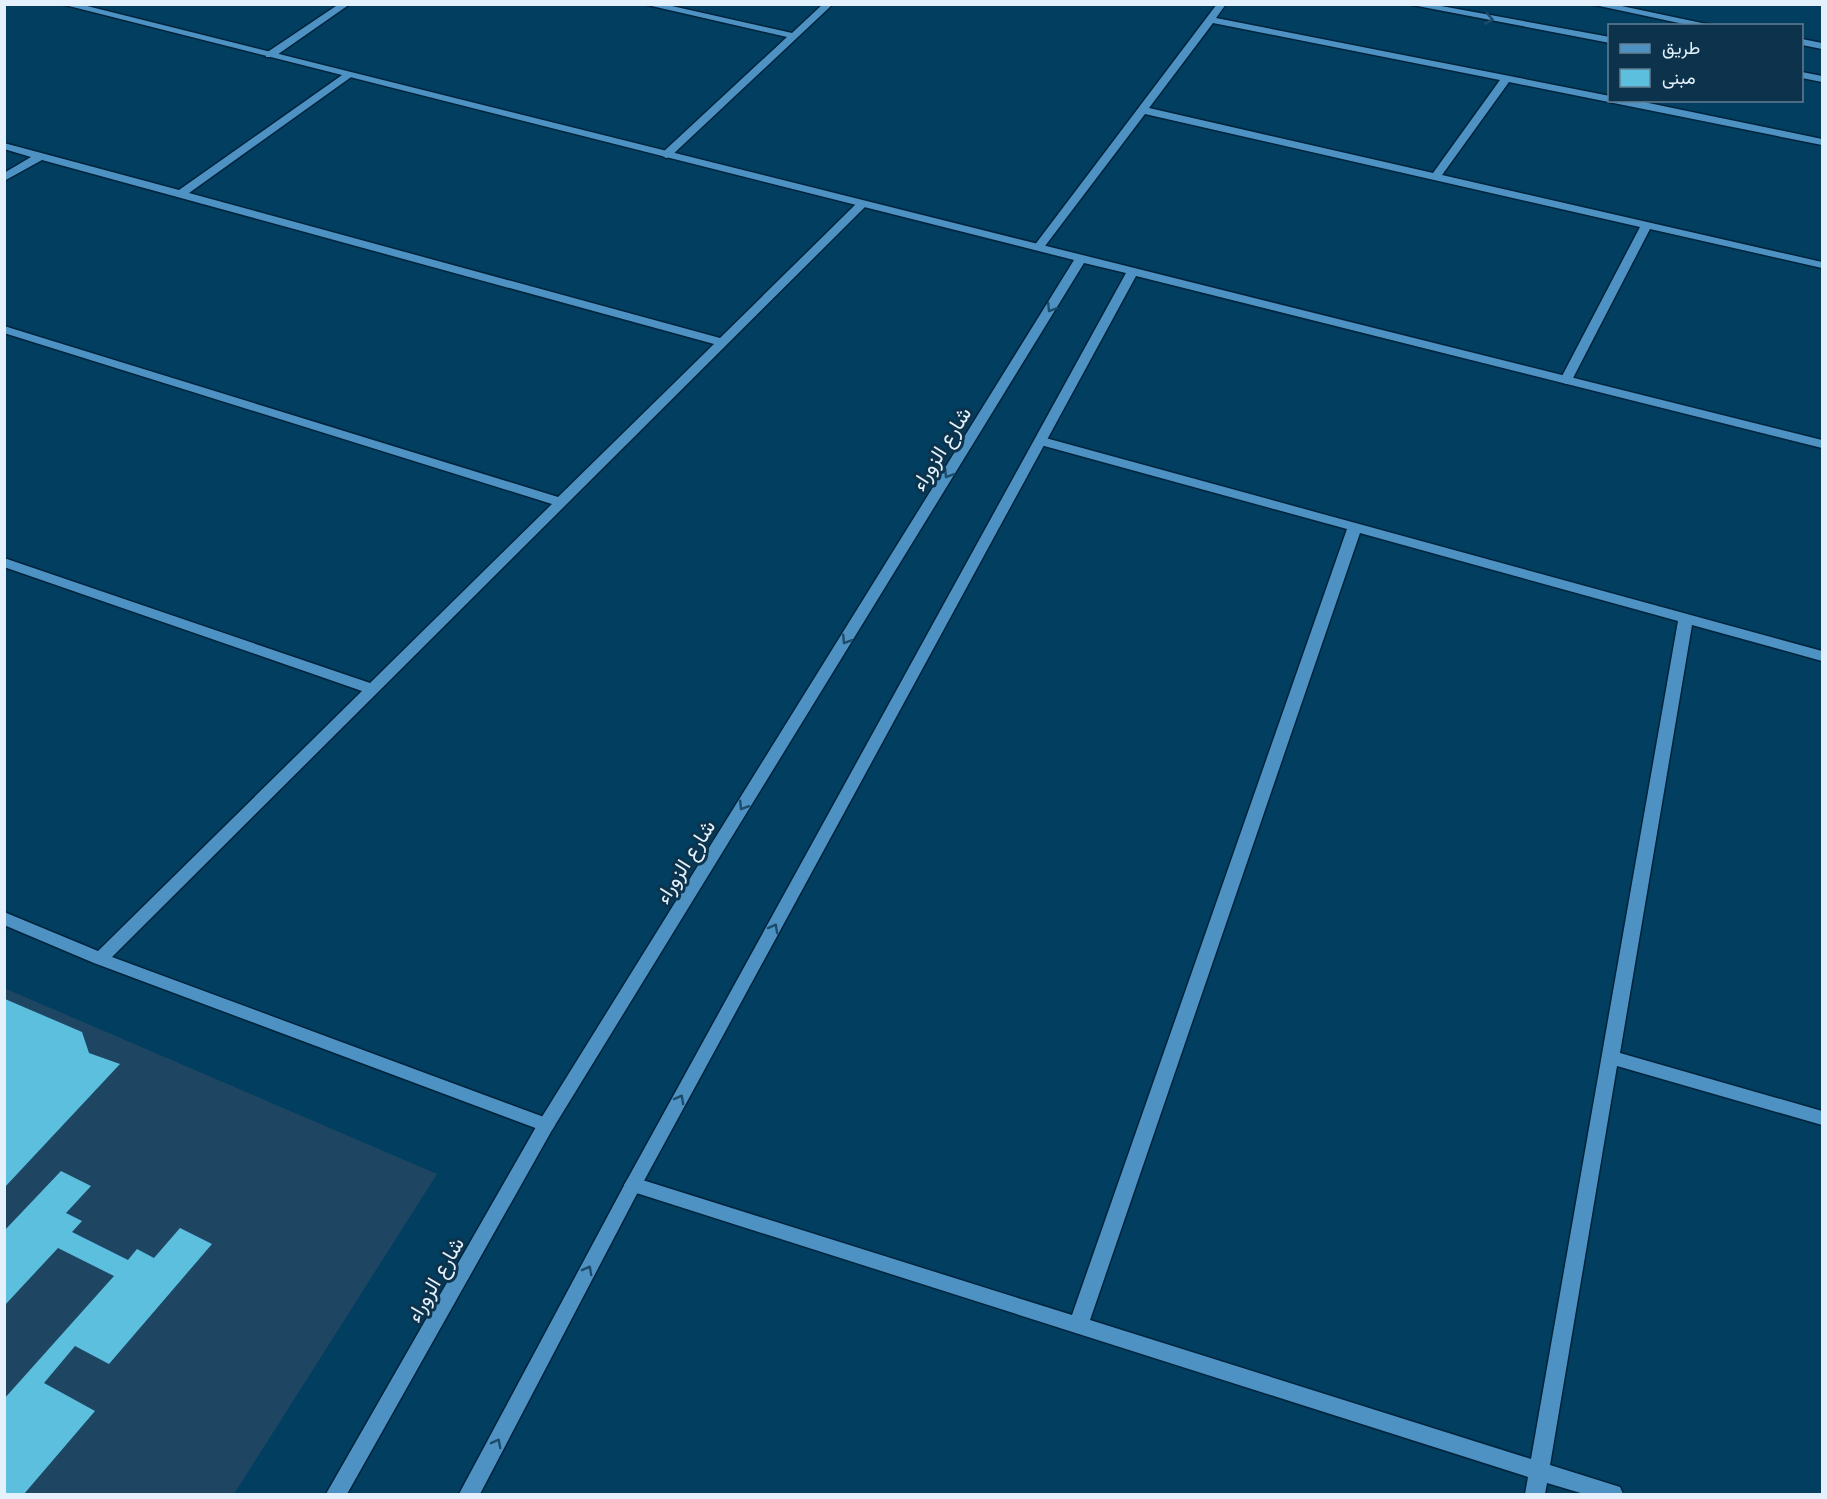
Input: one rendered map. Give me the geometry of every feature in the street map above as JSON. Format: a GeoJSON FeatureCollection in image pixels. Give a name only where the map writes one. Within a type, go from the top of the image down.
{"type":"FeatureCollection","features":[{"type":"Feature","properties":{"kind":"street"},"geometry":{"type":"LineString","coordinates":[[65,4],[1822,444]]}},
{"type":"Feature","properties":{"kind":"street"},"geometry":{"type":"LineString","coordinates":[[270,55],[346,4]]}},
{"type":"Feature","properties":{"kind":"street"},"geometry":{"type":"LineString","coordinates":[[647,4],[794,36]]}},
{"type":"Feature","properties":{"kind":"street"},"geometry":{"type":"LineString","coordinates":[[666,155],[830,4]]}},
{"type":"Feature","properties":{"kind":"street"},"geometry":{"type":"LineString","coordinates":[[1038,248],[1222,4]]}},
{"type":"Feature","properties":{"kind":"street"},"geometry":{"type":"LineString","coordinates":[[1411,4],[1608,40]]}},
{"type":"Feature","properties":{"kind":"street"},"geometry":{"type":"LineString","coordinates":[[1596,5],[1700,24]]}},
{"type":"Feature","properties":{"kind":"street"},"geometry":{"type":"LineString","coordinates":[[1210,20],[1608,99]]}},
{"type":"Feature","properties":{"kind":"street"},"geometry":{"type":"LineString","coordinates":[[1803,42],[1822,46]]}},
{"type":"Feature","properties":{"kind":"street"},"geometry":{"type":"LineString","coordinates":[[181,194],[349,75]]}},
{"type":"Feature","properties":{"kind":"street"},"geometry":{"type":"LineString","coordinates":[[1803,75],[1822,79]]}},
{"type":"Feature","properties":{"kind":"street"},"geometry":{"type":"LineString","coordinates":[[1435,177],[1506,79]]}},
{"type":"Feature","properties":{"kind":"street"},"geometry":{"type":"LineString","coordinates":[[1626,102],[1822,141]]}},
{"type":"Feature","properties":{"kind":"street"},"geometry":{"type":"LineString","coordinates":[[1143,110],[1822,265]]}},
{"type":"Feature","properties":{"kind":"street"},"geometry":{"type":"LineString","coordinates":[[4,146],[722,342]]}},
{"type":"Feature","properties":{"kind":"street"},"geometry":{"type":"LineString","coordinates":[[4,178],[40,156]]}},
{"type":"Feature","properties":{"kind":"street"},"geometry":{"type":"LineString","coordinates":[[100,959],[862,204]]}},
{"type":"Feature","properties":{"kind":"street"},"geometry":{"type":"LineString","coordinates":[[1566,380],[1647,225]]}},
{"type":"Feature","properties":{"kind":"street","name":"شارع الزوراء"},"geometry":{"type":"LineString","coordinates":[[336,1494],[546,1125],[1081,258]]}},
{"type":"Feature","properties":{"kind":"street"},"geometry":{"type":"LineString","coordinates":[[469,1494],[633,1185],[1133,271]]}},
{"type":"Feature","properties":{"kind":"street"},"geometry":{"type":"LineString","coordinates":[[4,329],[560,502]]}},
{"type":"Feature","properties":{"kind":"street"},"geometry":{"type":"LineString","coordinates":[[1042,441],[1822,656]]}},
{"type":"Feature","properties":{"kind":"street"},"geometry":{"type":"LineString","coordinates":[[1078,1326],[1355,527]]}},
{"type":"Feature","properties":{"kind":"street"},"geometry":{"type":"LineString","coordinates":[[4,562],[372,689]]}},
{"type":"Feature","properties":{"kind":"street"},"geometry":{"type":"LineString","coordinates":[[1535,1494],[1686,618]]}},
{"type":"Feature","properties":{"kind":"street"},"geometry":{"type":"LineString","coordinates":[[4,918],[100,959],[546,1125]]}},
{"type":"Feature","properties":{"kind":"street"},"geometry":{"type":"LineString","coordinates":[[1610,1057],[1822,1118]]}},
{"type":"Feature","properties":{"kind":"street"},"geometry":{"type":"LineString","coordinates":[[633,1185],[1613,1494]]}},
{"type":"Feature","properties":{"kind":"shaded area"},"geometry":{"type":"Polygon","coordinates":[[[4,988],[437,1174],[234,1494],[5,1494],[4,988]]]}},
{"type":"Feature","properties":{"kind":"building"},"geometry":{"type":"Polygon","coordinates":[[[5,999],[82,1032],[89,1053],[120,1064],[4,1188],[4,1087],[6,1085],[5,999]]]}},
{"type":"Feature","properties":{"kind":"building"},"geometry":{"type":"Polygon","coordinates":[[[61,1171],[91,1186],[66,1213],[82,1221],[72,1232],[128,1260],[137,1249],[154,1258],[180,1228],[212,1244],[109,1364],[75,1346],[44,1383],[95,1411],[24,1494],[4,1494],[4,1399],[114,1276],[58,1248],[4,1306],[4,1231],[61,1171]]]}}]}
